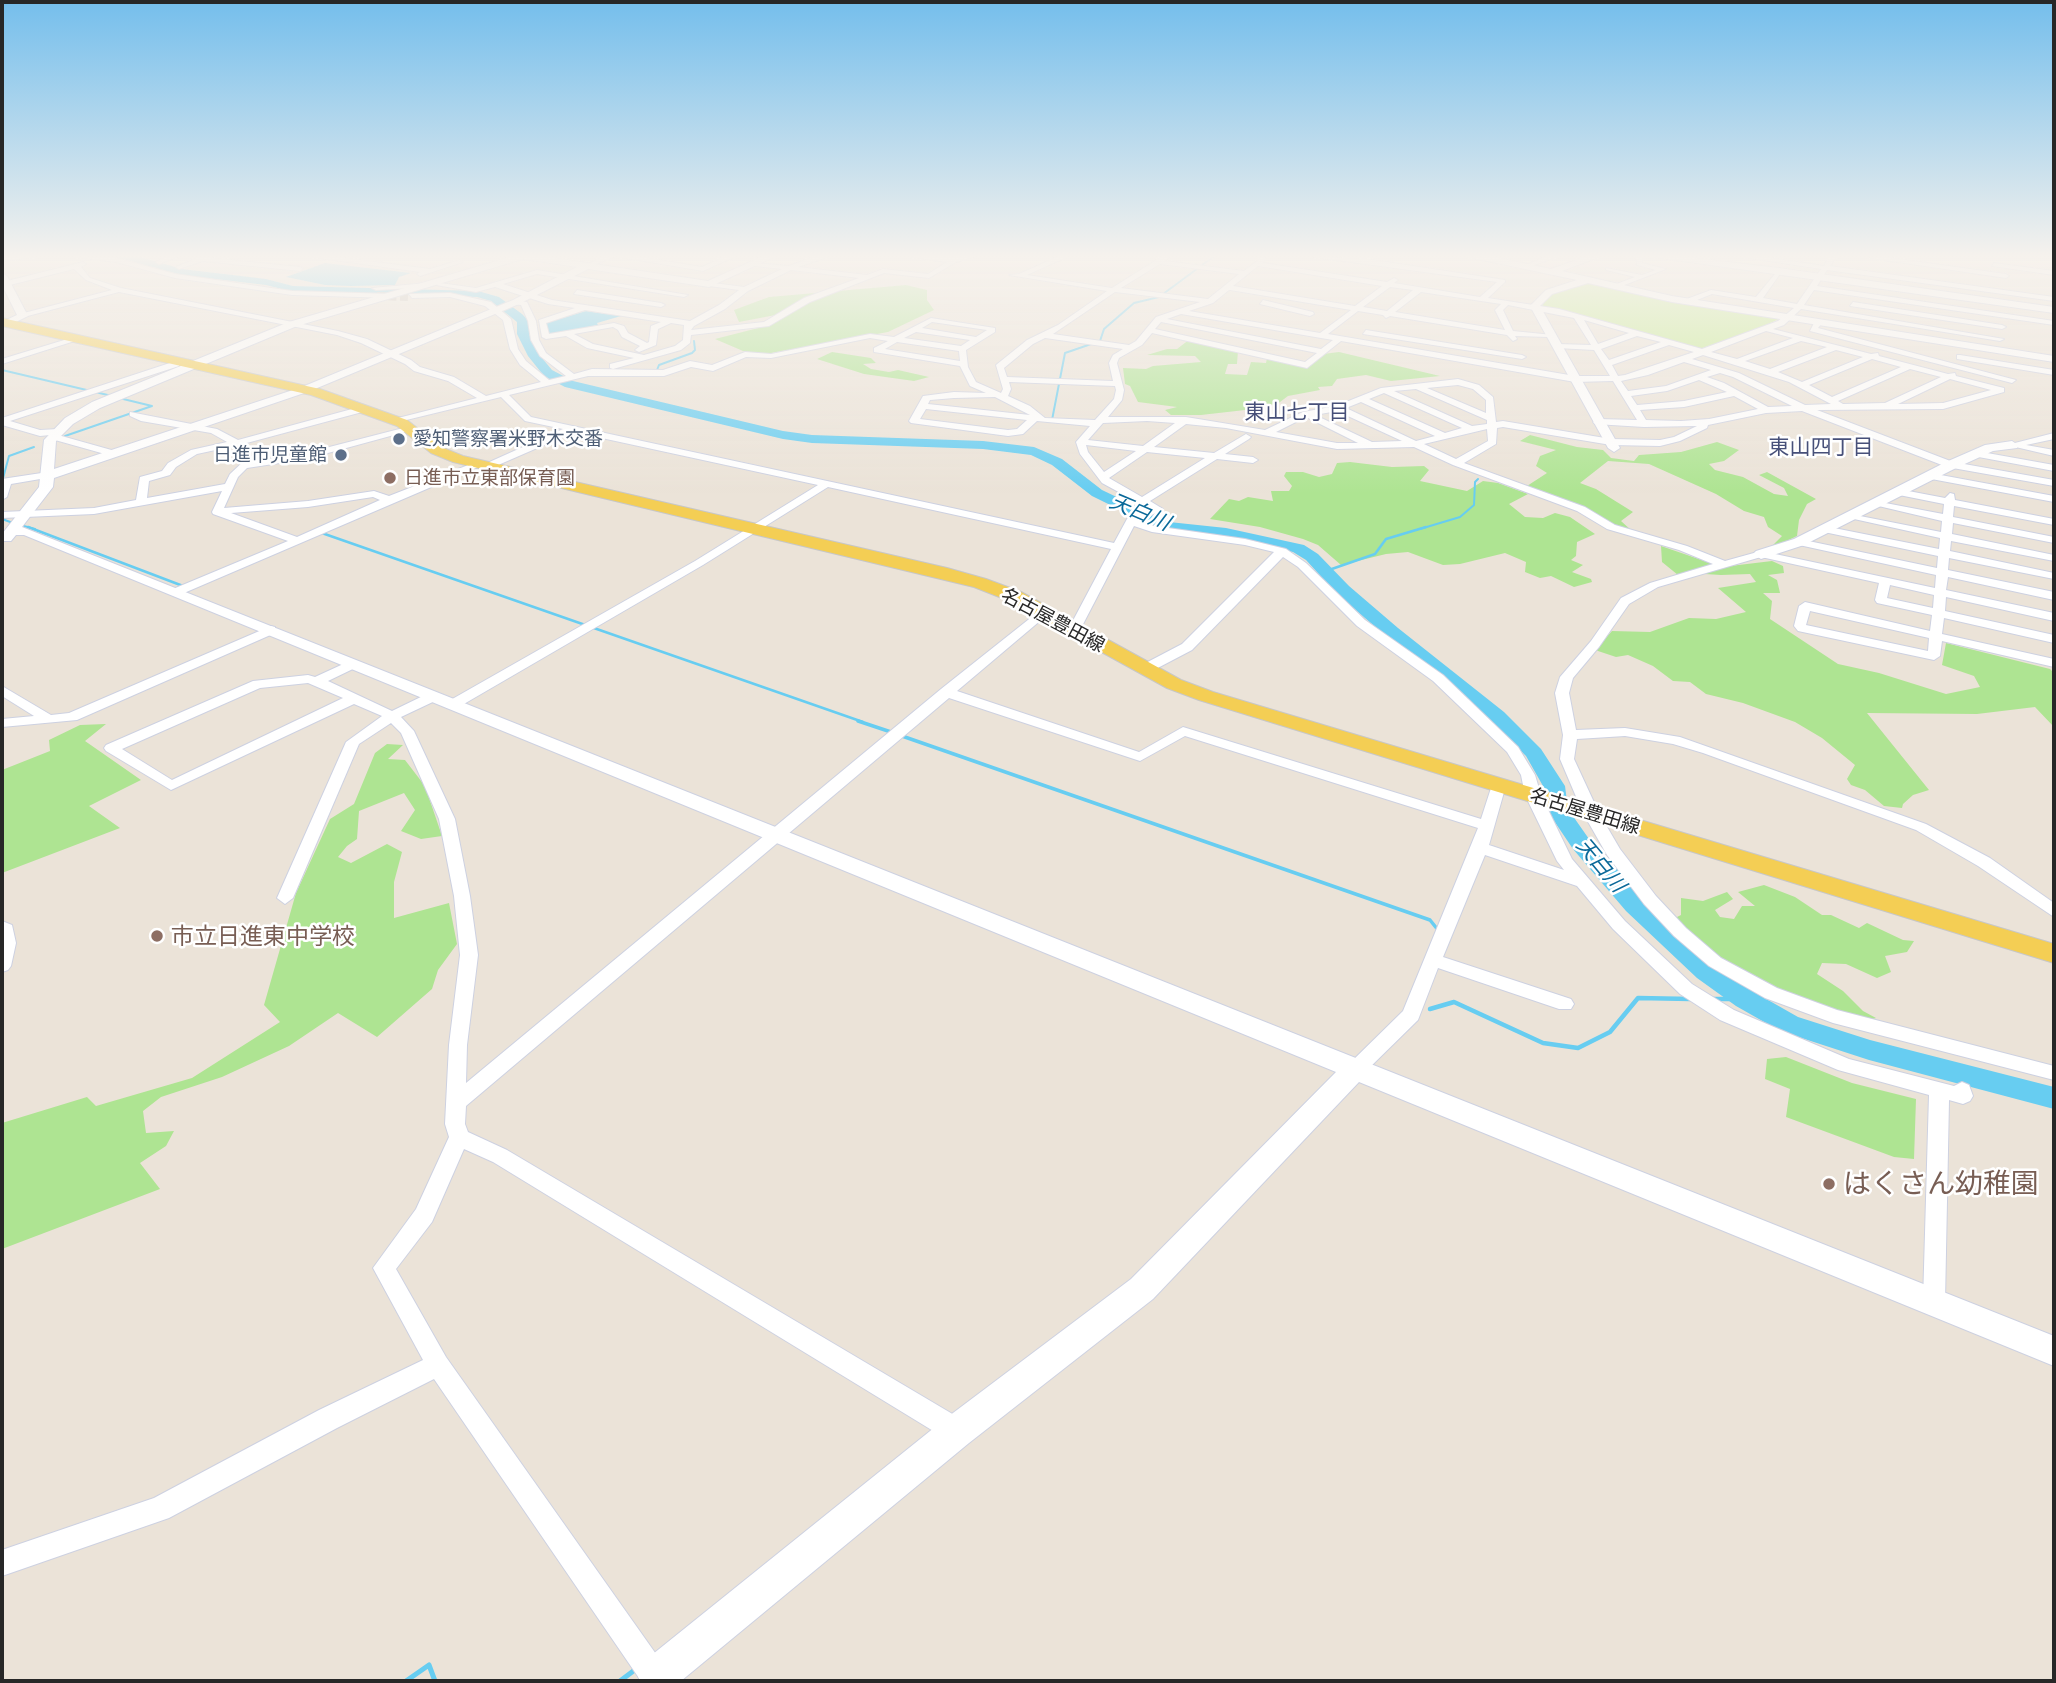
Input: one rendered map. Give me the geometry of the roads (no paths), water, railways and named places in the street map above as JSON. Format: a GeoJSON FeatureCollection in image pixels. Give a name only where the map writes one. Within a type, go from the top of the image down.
{"type":"FeatureCollection","features":[{"type":"Feature","properties":{"kind":"main road","name":"名古屋豊田線"},"geometry":{"type":"LineString","coordinates":[[65,336],[306,389],[404,425],[436,450],[484,465],[947,573],[1014,596],[1145,669],[1206,696],[2054,954]]}},
{"type":"Feature","properties":{"kind":"street"},"geometry":{"type":"LineString","coordinates":[[2,422],[265,336]]}},
{"type":"Feature","properties":{"kind":"street"},"geometry":{"type":"LineString","coordinates":[[346,336],[364,341],[418,369],[452,379],[483,398]]}},
{"type":"Feature","properties":{"kind":"street"},"geometry":{"type":"LineString","coordinates":[[2,497],[4,482],[72,469],[112,453],[306,389],[435,336]]}},
{"type":"Feature","properties":{"kind":"street"},"geometry":{"type":"LineString","coordinates":[[510,336],[518,356],[547,383]]}},
{"type":"Feature","properties":{"kind":"street"},"geometry":{"type":"LineString","coordinates":[[534,336],[543,354],[571,376]]}},
{"type":"Feature","properties":{"kind":"street"},"geometry":{"type":"LineString","coordinates":[[571,336],[588,345],[648,358]]}},
{"type":"Feature","properties":{"kind":"street"},"geometry":{"type":"LineString","coordinates":[[626,336],[646,346]]}},
{"type":"Feature","properties":{"kind":"street"},"geometry":{"type":"LineString","coordinates":[[630,354],[653,344],[653,336]]}},
{"type":"Feature","properties":{"kind":"street"},"geometry":{"type":"LineString","coordinates":[[243,466],[325,451],[483,398],[648,358],[682,346],[688,336]]}},
{"type":"Feature","properties":{"kind":"street"},"geometry":{"type":"LineString","coordinates":[[584,373],[664,373],[690,364],[713,368],[745,354],[771,356],[870,336],[962,349],[982,336]]}},
{"type":"Feature","properties":{"kind":"street"},"geometry":{"type":"LineString","coordinates":[[901,336],[877,350],[965,369]]}},
{"type":"Feature","properties":{"kind":"street"},"geometry":{"type":"LineString","coordinates":[[954,336],[976,339]]}},
{"type":"Feature","properties":{"kind":"street"},"geometry":{"type":"LineString","coordinates":[[1000,397],[1007,389],[999,367],[1012,359],[1030,341],[1043,336]]}},
{"type":"Feature","properties":{"kind":"street"},"geometry":{"type":"LineString","coordinates":[[1048,336],[1131,348]]}},
{"type":"Feature","properties":{"kind":"street"},"geometry":{"type":"LineString","coordinates":[[1081,442],[1118,400],[1119,384],[1113,363],[1116,357],[1144,336]]}},
{"type":"Feature","properties":{"kind":"street"},"geometry":{"type":"LineString","coordinates":[[1175,336],[1307,365],[1339,339]]}},
{"type":"Feature","properties":{"kind":"street"},"geometry":{"type":"LineString","coordinates":[[1227,347],[1242,336],[1323,352]]}},
{"type":"Feature","properties":{"kind":"street"},"geometry":{"type":"LineString","coordinates":[[1321,336],[1575,379],[1615,379],[1638,375],[1748,336]]}},
{"type":"Feature","properties":{"kind":"street"},"geometry":{"type":"LineString","coordinates":[[1354,341],[1361,336]]}},
{"type":"Feature","properties":{"kind":"street"},"geometry":{"type":"LineString","coordinates":[[1388,336],[1522,357]]}},
{"type":"Feature","properties":{"kind":"street"},"geometry":{"type":"LineString","coordinates":[[1511,336],[1529,371]]}},
{"type":"Feature","properties":{"kind":"street"},"geometry":{"type":"LineString","coordinates":[[1549,336],[1612,445]]}},
{"type":"Feature","properties":{"kind":"street"},"geometry":{"type":"LineString","coordinates":[[1588,336],[1644,424]]}},
{"type":"Feature","properties":{"kind":"street"},"geometry":{"type":"LineString","coordinates":[[1557,346],[1595,348],[1631,336]]}},
{"type":"Feature","properties":{"kind":"street"},"geometry":{"type":"LineString","coordinates":[[1647,336],[1772,372],[1836,403]]}},
{"type":"Feature","properties":{"kind":"street"},"geometry":{"type":"LineString","coordinates":[[1598,422],[1709,422],[1766,411],[1836,403],[1918,408],[1942,406],[2001,390],[1791,336]]}},
{"type":"Feature","properties":{"kind":"street"},"geometry":{"type":"LineString","coordinates":[[1838,336],[2012,380]]}},
{"type":"Feature","properties":{"kind":"street"},"geometry":{"type":"LineString","coordinates":[[1900,336],[2054,359]]}},
{"type":"Feature","properties":{"kind":"street"},"geometry":{"type":"LineString","coordinates":[[1978,336],[2000,339]]}},
{"type":"Feature","properties":{"kind":"street"},"geometry":{"type":"LineString","coordinates":[[1997,351],[2001,336]]}},
{"type":"Feature","properties":{"kind":"street"},"geometry":{"type":"LineString","coordinates":[[1739,361],[1801,338]]}},
{"type":"Feature","properties":{"kind":"street"},"geometry":{"type":"LineString","coordinates":[[2,362],[77,339]]}},
{"type":"Feature","properties":{"kind":"street"},"geometry":{"type":"LineString","coordinates":[[1502,342],[1516,345]]}},
{"type":"Feature","properties":{"kind":"street"},"geometry":{"type":"LineString","coordinates":[[1606,364],[1670,342]]}},
{"type":"Feature","properties":{"kind":"street"},"geometry":{"type":"LineString","coordinates":[[1939,361],[1958,345]]}},
{"type":"Feature","properties":{"kind":"street"},"geometry":{"type":"LineString","coordinates":[[1772,372],[1835,347]]}},
{"type":"Feature","properties":{"kind":"street"},"geometry":{"type":"LineString","coordinates":[[962,349],[965,369],[973,384],[1027,408],[1037,419]]}},
{"type":"Feature","properties":{"kind":"street"},"geometry":{"type":"LineString","coordinates":[[1802,385],[1890,349]]}},
{"type":"Feature","properties":{"kind":"street"},"geometry":{"type":"LineString","coordinates":[[1948,354],[2054,373]]}},
{"type":"Feature","properties":{"kind":"street"},"geometry":{"type":"LineString","coordinates":[[1684,359],[1760,385],[1803,408],[1951,465],[2054,484]]}},
{"type":"Feature","properties":{"kind":"street"},"geometry":{"type":"LineString","coordinates":[[7,522],[46,488],[48,447],[74,418],[184,364]]}},
{"type":"Feature","properties":{"kind":"street"},"geometry":{"type":"LineString","coordinates":[[1836,403],[1910,366]]}},
{"type":"Feature","properties":{"kind":"street"},"geometry":{"type":"LineString","coordinates":[[1995,388],[2012,380],[2019,367]]}},
{"type":"Feature","properties":{"kind":"street"},"geometry":{"type":"LineString","coordinates":[[931,368],[965,369]]}},
{"type":"Feature","properties":{"kind":"street"},"geometry":{"type":"LineString","coordinates":[[1886,406],[1967,368]]}},
{"type":"Feature","properties":{"kind":"street"},"geometry":{"type":"LineString","coordinates":[[1625,394],[1667,388],[1720,370]]}},
{"type":"Feature","properties":{"kind":"street"},"geometry":{"type":"LineString","coordinates":[[1699,377],[1718,383],[1766,411]]}},
{"type":"Feature","properties":{"kind":"street"},"geometry":{"type":"LineString","coordinates":[[1003,379],[1119,384]]}},
{"type":"Feature","properties":{"kind":"street"},"geometry":{"type":"LineString","coordinates":[[1268,432],[1306,414],[1338,408],[1384,390],[1458,382],[1476,387],[1490,399],[1493,442],[1456,463]]}},
{"type":"Feature","properties":{"kind":"street"},"geometry":{"type":"LineString","coordinates":[[1417,387],[1491,421],[1612,445],[1670,442],[1709,422]]}},
{"type":"Feature","properties":{"kind":"street"},"geometry":{"type":"LineString","coordinates":[[1384,390],[1471,429]]}},
{"type":"Feature","properties":{"kind":"street"},"geometry":{"type":"LineString","coordinates":[[93,391],[116,396]]}},
{"type":"Feature","properties":{"kind":"street"},"geometry":{"type":"LineString","coordinates":[[1635,408],[1684,404],[1735,393]]}},
{"type":"Feature","properties":{"kind":"street"},"geometry":{"type":"LineString","coordinates":[[503,394],[528,419],[1119,547]]}},
{"type":"Feature","properties":{"kind":"street"},"geometry":{"type":"LineString","coordinates":[[1000,397],[954,395],[926,398],[914,421],[1008,433],[1020,432],[1037,419]]}},
{"type":"Feature","properties":{"kind":"street"},"geometry":{"type":"LineString","coordinates":[[1361,399],[1444,436]]}},
{"type":"Feature","properties":{"kind":"street"},"geometry":{"type":"LineString","coordinates":[[923,405],[1056,423],[1099,422],[1133,417],[1186,420],[1337,446],[1415,444],[1491,421]]}},
{"type":"Feature","properties":{"kind":"street"},"geometry":{"type":"LineString","coordinates":[[1338,408],[1456,463],[1581,509],[1623,531],[1683,548],[1722,564]]}},
{"type":"Feature","properties":{"kind":"street"},"geometry":{"type":"LineString","coordinates":[[141,502],[144,479],[166,474],[172,465],[194,452],[293,429],[363,409]]}},
{"type":"Feature","properties":{"kind":"street"},"geometry":{"type":"LineString","coordinates":[[133,414],[144,419],[214,432],[237,443],[250,458],[228,487],[216,512]]}},
{"type":"Feature","properties":{"kind":"street"},"geometry":{"type":"LineString","coordinates":[[1306,414],[1370,445]]}},
{"type":"Feature","properties":{"kind":"street"},"geometry":{"type":"LineString","coordinates":[[1103,478],[1186,420]]}},
{"type":"Feature","properties":{"kind":"street"},"geometry":{"type":"LineString","coordinates":[[2,422],[40,433],[58,435],[112,453]]}},
{"type":"Feature","properties":{"kind":"street"},"geometry":{"type":"LineString","coordinates":[[293,429],[325,451]]}},
{"type":"Feature","properties":{"kind":"street"},"geometry":{"type":"LineString","coordinates":[[177,592],[286,538],[321,532],[389,499],[484,465],[572,429]]}},
{"type":"Feature","properties":{"kind":"street"},"geometry":{"type":"LineString","coordinates":[[2054,436],[1976,454],[1799,542],[1654,586],[1625,601],[1563,685],[1562,693],[1570,735],[1567,745],[1570,771],[1587,812],[1613,851],[1665,917],[1700,951],[1740,978],[1771,993],[1833,1016],[2054,1073]]}},
{"type":"Feature","properties":{"kind":"street"},"geometry":{"type":"LineString","coordinates":[[1143,501],[1246,437]]}},
{"type":"Feature","properties":{"kind":"street"},"geometry":{"type":"LineString","coordinates":[[1081,442],[1253,460]]}},
{"type":"Feature","properties":{"kind":"street"},"geometry":{"type":"LineString","coordinates":[[1074,630],[1131,521],[1158,509],[1103,478],[1083,452],[1081,442]]}},
{"type":"Feature","properties":{"kind":"street"},"geometry":{"type":"LineString","coordinates":[[2012,445],[2054,453]]}},
{"type":"Feature","properties":{"kind":"street"},"geometry":{"type":"LineString","coordinates":[[1976,454],[2054,468]]}},
{"type":"Feature","properties":{"kind":"street"},"geometry":{"type":"LineString","coordinates":[[1930,476],[2054,499]]}},
{"type":"Feature","properties":{"kind":"street"},"geometry":{"type":"LineString","coordinates":[[285,898],[353,742],[392,716],[442,701],[757,529],[826,484]]}},
{"type":"Feature","properties":{"kind":"street"},"geometry":{"type":"LineString","coordinates":[[7,522],[228,487]]}},
{"type":"Feature","properties":{"kind":"street"},"geometry":{"type":"LineString","coordinates":[[1902,490],[2054,522]]}},
{"type":"Feature","properties":{"kind":"street"},"geometry":{"type":"LineString","coordinates":[[216,512],[317,503],[374,494],[389,499]]}},
{"type":"Feature","properties":{"kind":"street"},"geometry":{"type":"LineString","coordinates":[[1950,499],[2054,515]]}},
{"type":"Feature","properties":{"kind":"street"},"geometry":{"type":"LineString","coordinates":[[1950,499],[1939,614],[1936,636],[1934,656],[1800,626],[1805,606],[1936,636],[2054,663]]}},
{"type":"Feature","properties":{"kind":"street"},"geometry":{"type":"LineString","coordinates":[[1875,504],[2054,540]]}},
{"type":"Feature","properties":{"kind":"street"},"geometry":{"type":"LineString","coordinates":[[216,512],[286,538]]}},
{"type":"Feature","properties":{"kind":"street"},"geometry":{"type":"LineString","coordinates":[[1850,517],[2054,558]]}},
{"type":"Feature","properties":{"kind":"street"},"geometry":{"type":"LineString","coordinates":[[1131,521],[1152,529],[1245,542],[1282,551],[1310,573],[1355,618],[1438,678],[1494,729],[1518,758],[1528,775],[1557,847],[1583,882],[1619,925],[1686,989],[1727,1015],[1845,1065],[1963,1096],[1962,1090]]}},
{"type":"Feature","properties":{"kind":"street"},"geometry":{"type":"LineString","coordinates":[[7,522],[442,701],[2054,1351]]}},
{"type":"Feature","properties":{"kind":"street"},"geometry":{"type":"LineString","coordinates":[[1824,529],[2054,576]]}},
{"type":"Feature","properties":{"kind":"street"},"geometry":{"type":"LineString","coordinates":[[1799,542],[2054,596]]}},
{"type":"Feature","properties":{"kind":"street"},"geometry":{"type":"LineString","coordinates":[[1145,669],[1187,647],[1282,551]]}},
{"type":"Feature","properties":{"kind":"street"},"geometry":{"type":"LineString","coordinates":[[1761,554],[2054,617]]}},
{"type":"Feature","properties":{"kind":"street"},"geometry":{"type":"LineString","coordinates":[[1885,581],[1881,600],[2054,639]]}},
{"type":"Feature","properties":{"kind":"street"},"geometry":{"type":"LineString","coordinates":[[458,1101],[1043,612]]}},
{"type":"Feature","properties":{"kind":"street"},"geometry":{"type":"LineString","coordinates":[[2,723],[72,717],[271,630]]}},
{"type":"Feature","properties":{"kind":"street"},"geometry":{"type":"LineString","coordinates":[[352,664],[317,681],[258,684],[111,748],[171,786],[355,698]]}},
{"type":"Feature","properties":{"kind":"street"},"geometry":{"type":"LineString","coordinates":[[317,681],[392,716],[407,731],[447,819],[454,848],[469,955],[458,1045],[458,1101],[455,1124],[459,1137],[424,1215],[384,1269],[438,1366],[655,1680],[957,1431],[1142,1289],[1411,1015],[1480,848],[1499,785]]}},
{"type":"Feature","properties":{"kind":"street"},"geometry":{"type":"LineString","coordinates":[[2,690],[47,718]]}},
{"type":"Feature","properties":{"kind":"street"},"geometry":{"type":"LineString","coordinates":[[946,692],[1140,757],[1183,731],[1485,825]]}},
{"type":"Feature","properties":{"kind":"street"},"geometry":{"type":"LineString","coordinates":[[1570,735],[1625,732],[1675,740],[1921,827],[1984,862],[2054,911]]}},
{"type":"Feature","properties":{"kind":"street"},"geometry":{"type":"LineString","coordinates":[[1480,848],[1583,882]]}},
{"type":"Feature","properties":{"kind":"street"},"geometry":{"type":"LineString","coordinates":[[2,927],[6,929],[7,943],[2,966]]}},
{"type":"Feature","properties":{"kind":"street"},"geometry":{"type":"LineString","coordinates":[[1433,960],[1565,1004]]}},
{"type":"Feature","properties":{"kind":"street"},"geometry":{"type":"LineString","coordinates":[[1934,1303],[1940,1089]]}},
{"type":"Feature","properties":{"kind":"street"},"geometry":{"type":"LineString","coordinates":[[459,1137],[500,1156],[957,1431]]}},
{"type":"Feature","properties":{"kind":"street"},"geometry":{"type":"LineString","coordinates":[[2,1563],[160,1509],[328,1419],[438,1366]]}},
{"type":"Feature","properties":{"kind":"waterway","name":"天白川"},"geometry":{"type":"LineString","coordinates":[[524,336],[532,353],[548,373],[569,384],[783,435],[812,439],[983,445],[1034,451],[1057,462],[1097,493],[1165,526],[1226,533],[1298,548],[1312,557],[1343,590],[1392,632],[1497,716],[1534,753],[1554,786],[1557,809],[1581,844],[1635,905],[1706,972],[1745,999],[1789,1024],[1869,1050],[2054,1098]]}},
{"type":"Feature","properties":{"kind":"waterway"},"geometry":{"type":"LineString","coordinates":[[1052,420],[1065,353],[1100,341],[1102,336]]}},
{"type":"Feature","properties":{"kind":"waterway"},"geometry":{"type":"LineString","coordinates":[[657,370],[659,365],[692,353],[695,350],[694,341]]}},
{"type":"Feature","properties":{"kind":"waterway"},"geometry":{"type":"LineString","coordinates":[[2,370],[112,396]]}},
{"type":"Feature","properties":{"kind":"waterway"},"geometry":{"type":"LineString","coordinates":[[65,436],[152,406],[119,398]]}},
{"type":"Feature","properties":{"kind":"waterway"},"geometry":{"type":"LineString","coordinates":[[2,482],[9,456],[34,447]]}},
{"type":"Feature","properties":{"kind":"waterway"},"geometry":{"type":"LineString","coordinates":[[1420,529],[1460,517],[1474,505],[1475,482],[1478,479]]}},
{"type":"Feature","properties":{"kind":"waterway"},"geometry":{"type":"LineString","coordinates":[[2,519],[13,523]]}},
{"type":"Feature","properties":{"kind":"waterway"},"geometry":{"type":"LineString","coordinates":[[20,525],[29,527]]}},
{"type":"Feature","properties":{"kind":"waterway"},"geometry":{"type":"LineString","coordinates":[[29,527],[35,529]]}},
{"type":"Feature","properties":{"kind":"waterway"},"geometry":{"type":"LineString","coordinates":[[29,527],[183,586]]}},
{"type":"Feature","properties":{"kind":"waterway"},"geometry":{"type":"LineString","coordinates":[[1326,571],[1375,554],[1386,539],[1426,527]]}},
{"type":"Feature","properties":{"kind":"waterway"},"geometry":{"type":"LineString","coordinates":[[319,532],[863,722]]}},
{"type":"Feature","properties":{"kind":"waterway"},"geometry":{"type":"LineString","coordinates":[[858,721],[891,732]]}},
{"type":"Feature","properties":{"kind":"waterway"},"geometry":{"type":"LineString","coordinates":[[902,736],[1430,920],[1438,930]]}},
{"type":"Feature","properties":{"kind":"waterway"},"geometry":{"type":"LineString","coordinates":[[1430,1009],[1454,1002],[1543,1043],[1578,1048],[1610,1032],[1638,998],[1691,999]]}},
{"type":"Feature","properties":{"kind":"waterway"},"geometry":{"type":"LineString","coordinates":[[1713,999],[1745,999]]}},
{"type":"Feature","properties":{"kind":"waterway"},"geometry":{"type":"LineString","coordinates":[[406,1681],[429,1665],[435,1681]]}},
{"type":"Feature","properties":{"kind":"waterway"},"geometry":{"type":"LineString","coordinates":[[620,1681],[636,1669]]}},
{"type":"Feature","properties":{"kind":"place","name":"愛知警察署米野木交番"},"geometry":{"type":"Point","coordinates":[399,439]}},
{"type":"Feature","properties":{"kind":"place","name":"日進市児童館"},"geometry":{"type":"Point","coordinates":[341,455]}},
{"type":"Feature","properties":{"kind":"place","name":"日進市立東部保育園"},"geometry":{"type":"Point","coordinates":[390,478]}},
{"type":"Feature","properties":{"kind":"place","name":"市立日進東中学校"},"geometry":{"type":"Point","coordinates":[157,936]}},
{"type":"Feature","properties":{"kind":"place","name":"はくさん幼稚園"},"geometry":{"type":"Point","coordinates":[1829,1184]}},
{"type":"Feature","properties":{"kind":"district","name":"東山七丁目"},"geometry":{"type":"Point","coordinates":[1297,412]}},
{"type":"Feature","properties":{"kind":"district","name":"東山四丁目"},"geometry":{"type":"Point","coordinates":[1821,447]}}]}
